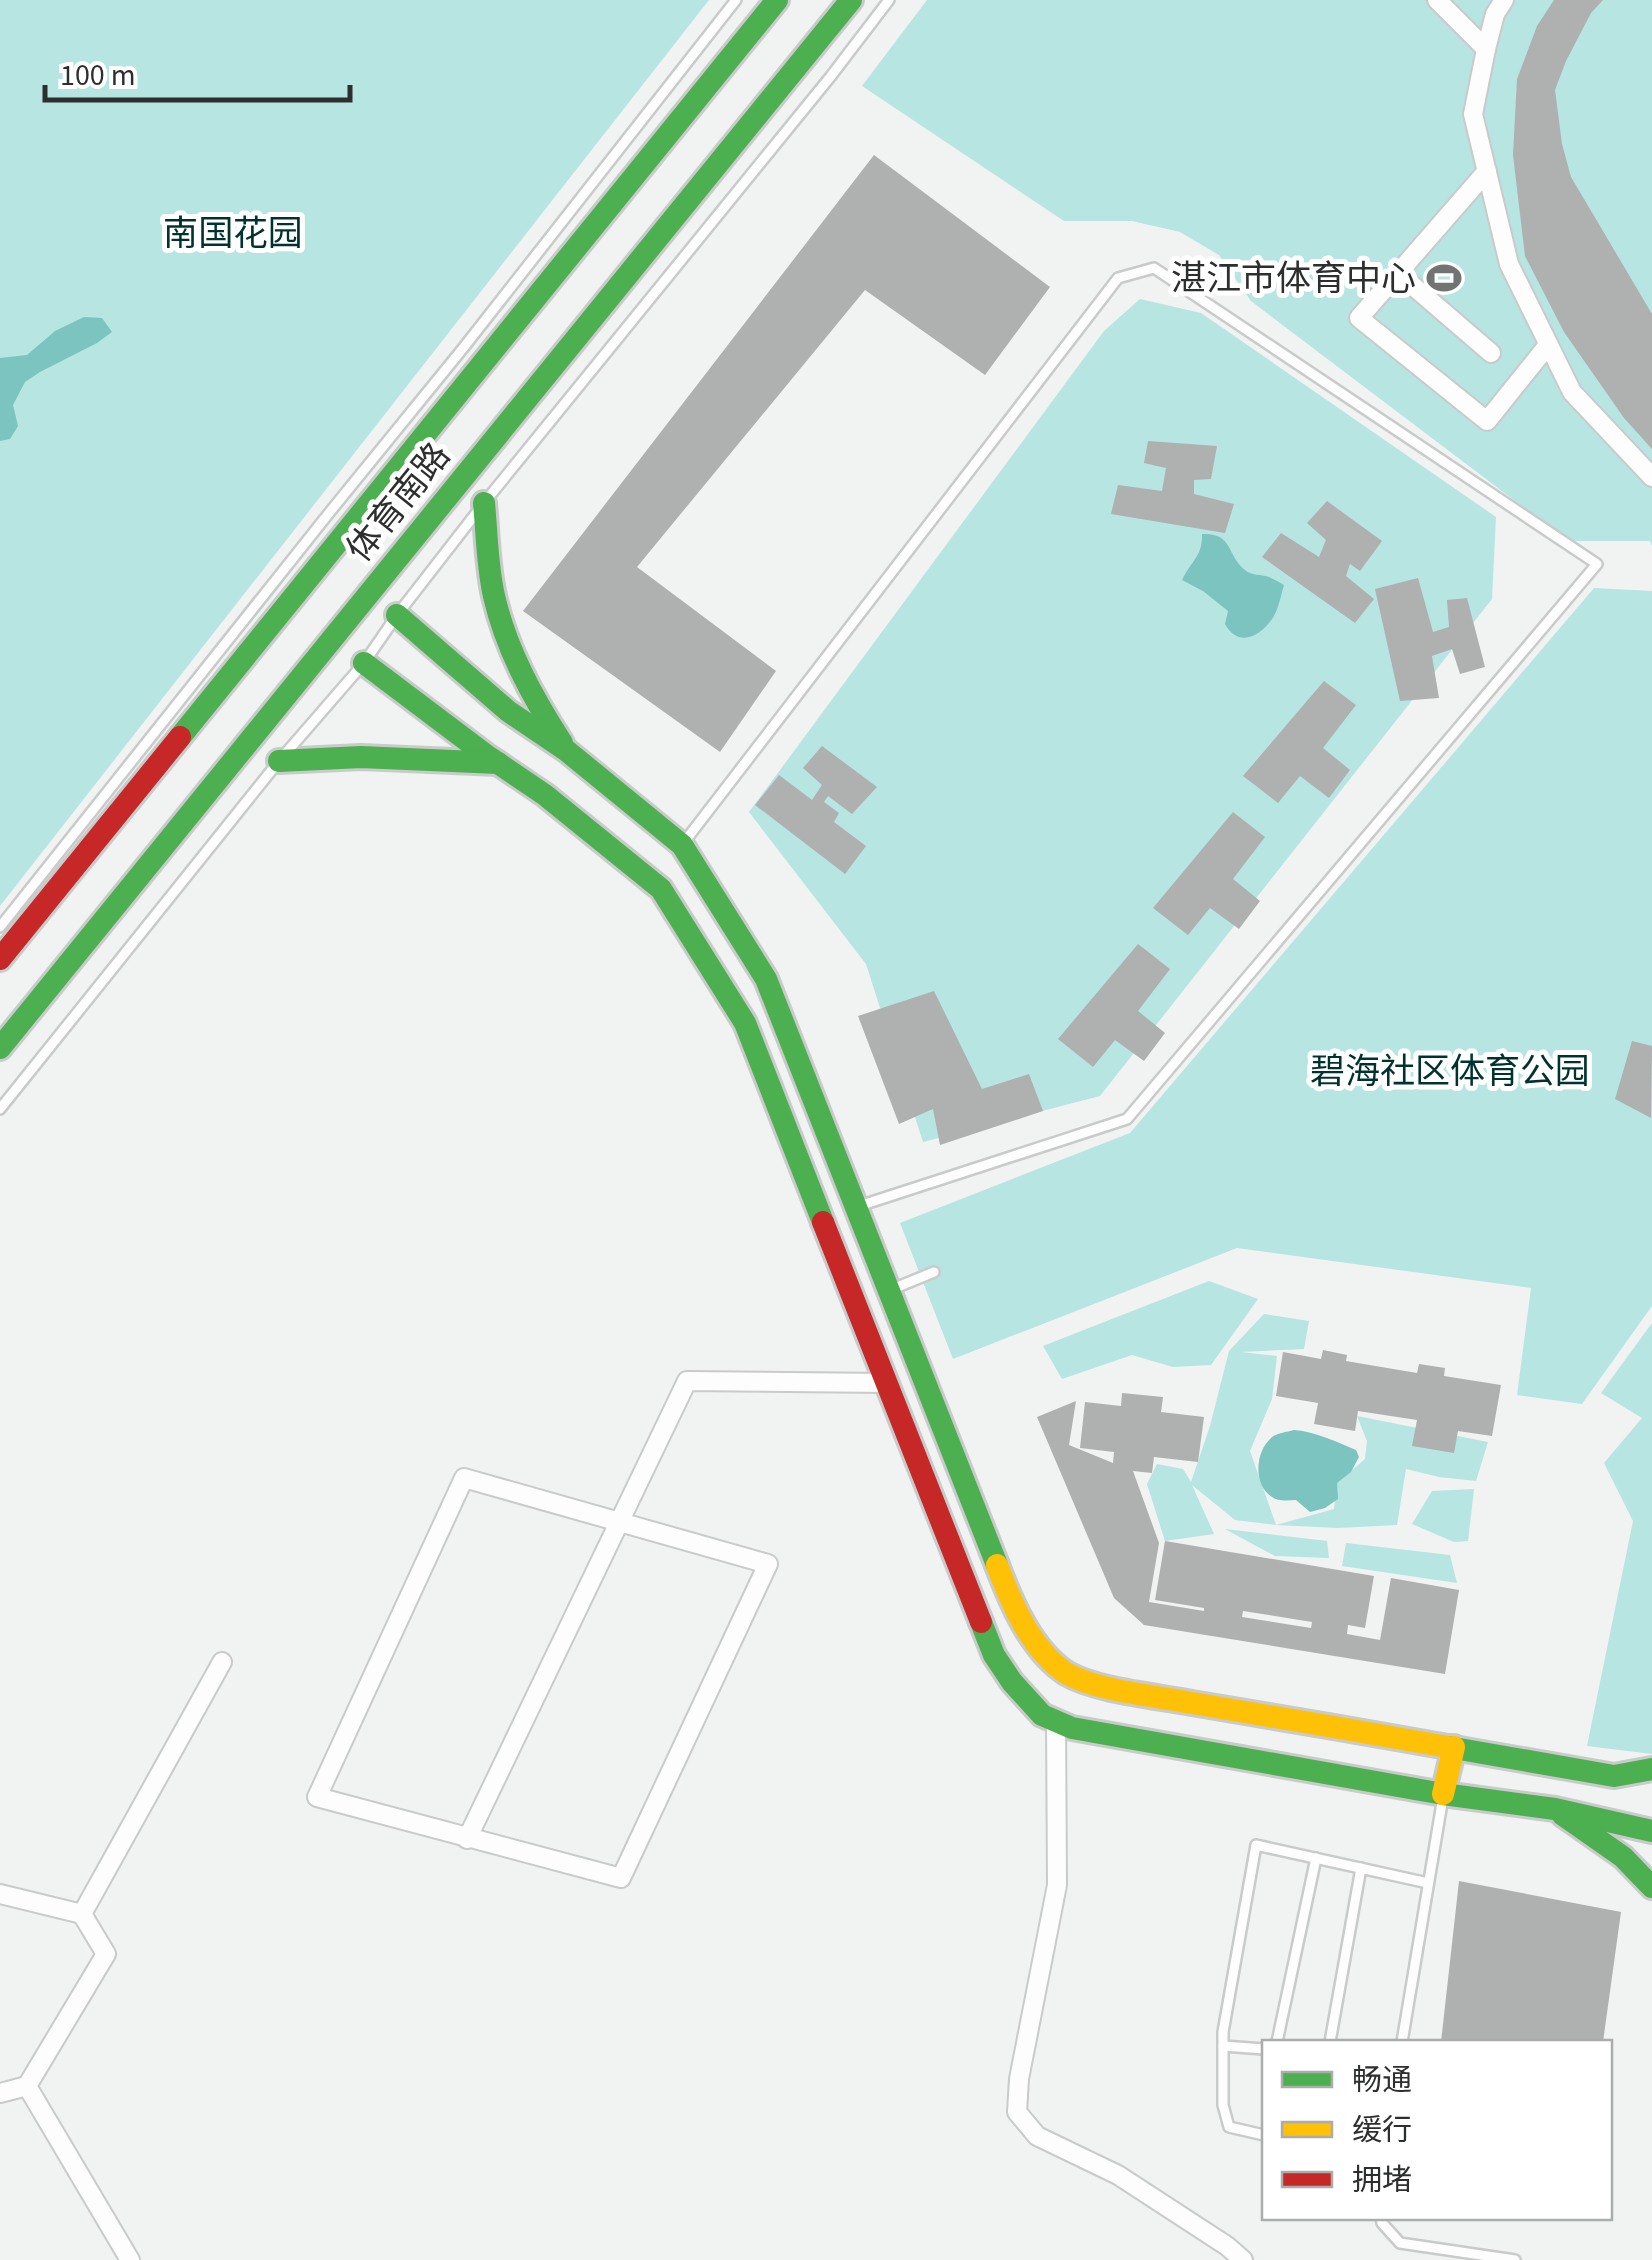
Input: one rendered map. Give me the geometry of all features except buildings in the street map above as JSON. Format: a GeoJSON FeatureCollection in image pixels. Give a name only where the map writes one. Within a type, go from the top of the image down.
{"type":"FeatureCollection","features":[{"type":"Feature","properties":{"kind":"street","name":"体育南路"},"geometry":{"type":"LineString","coordinates":[[0,959],[777,0]]}},
{"type":"Feature","properties":{"kind":"street","name":"体育南路"},"geometry":{"type":"LineString","coordinates":[[0,1048],[851,0]]}},
{"type":"Feature","properties":{"kind":"street"},"geometry":{"type":"LineString","coordinates":[[1437,0],[1486,49]]}},
{"type":"Feature","properties":{"kind":"street"},"geometry":{"type":"LineString","coordinates":[[1504,0],[1495,14],[1473,114],[1509,264],[1572,392],[1652,477]]}},
{"type":"Feature","properties":{"kind":"street"},"geometry":{"type":"LineString","coordinates":[[1486,171],[1360,318],[1487,421],[1548,345]]}},
{"type":"Feature","properties":{"kind":"street"},"geometry":{"type":"LineString","coordinates":[[1398,274],[1490,353]]}},
{"type":"Feature","properties":{"kind":"street"},"geometry":{"type":"LineString","coordinates":[[484,503],[494,596],[540,710],[567,751]]}},
{"type":"Feature","properties":{"kind":"street"},"geometry":{"type":"LineString","coordinates":[[397,615],[508,711],[567,751],[682,845],[766,979],[1016,1611],[1063,1672],[1112,1688],[1652,1782]]}},
{"type":"Feature","properties":{"kind":"street"},"geometry":{"type":"LineString","coordinates":[[364,663],[546,795],[661,888],[700,948],[745,1023],[994,1655],[1042,1715],[1072,1728],[1443,1794],[1555,1809],[1652,1831]]}},
{"type":"Feature","properties":{"kind":"street"},"geometry":{"type":"LineString","coordinates":[[279,761],[402,757],[499,763]]}},
{"type":"Feature","properties":{"kind":"street"},"geometry":{"type":"LineString","coordinates":[[467,1838],[687,1381],[887,1383]]}},
{"type":"Feature","properties":{"kind":"street"},"geometry":{"type":"LineString","coordinates":[[464,1478],[768,1564],[621,1878],[467,1838],[318,1798],[464,1478]]}},
{"type":"Feature","properties":{"kind":"street"},"geometry":{"type":"LineString","coordinates":[[82,1914],[222,1662]]}},
{"type":"Feature","properties":{"kind":"street"},"geometry":{"type":"LineString","coordinates":[[1056,1721],[1057,1885],[1018,2079],[1017,2112],[1037,2136],[1118,2175],[1243,2260]]}},
{"type":"Feature","properties":{"kind":"street"},"geometry":{"type":"LineString","coordinates":[[1443,1794],[1454,1747]]}},
{"type":"Feature","properties":{"kind":"street"},"geometry":{"type":"LineString","coordinates":[[1614,1776],[1652,1770]]}},
{"type":"Feature","properties":{"kind":"street"},"geometry":{"type":"LineString","coordinates":[[1555,1809],[1623,1857],[1652,1887]]}},
{"type":"Feature","properties":{"kind":"street"},"geometry":{"type":"LineString","coordinates":[[0,1894],[82,1914],[106,1954],[27,2086],[0,2093]]}},
{"type":"Feature","properties":{"kind":"street"},"geometry":{"type":"LineString","coordinates":[[27,2086],[130,2260]]}},
{"type":"Feature","properties":{"kind":"lane"},"geometry":{"type":"LineString","coordinates":[[0,927],[736,0]]}},
{"type":"Feature","properties":{"kind":"lane"},"geometry":{"type":"LineString","coordinates":[[0,1109],[279,761],[364,663],[484,503],[890,0]]}},
{"type":"Feature","properties":{"kind":"lane"},"geometry":{"type":"LineString","coordinates":[[682,845],[1118,278],[1154,268],[1597,564],[1128,1120],[856,1207]]}},
{"type":"Feature","properties":{"kind":"lane"},"geometry":{"type":"LineString","coordinates":[[889,1290],[934,1272]]}},
{"type":"Feature","properties":{"kind":"lane"},"geometry":{"type":"LineString","coordinates":[[1402,2040],[1443,1794]]}},
{"type":"Feature","properties":{"kind":"lane"},"geometry":{"type":"LineString","coordinates":[[1262,2136],[1228,2127],[1223,2105],[1222,2032],[1256,1845],[1428,1883]]}},
{"type":"Feature","properties":{"kind":"lane"},"geometry":{"type":"LineString","coordinates":[[1277,2040],[1316,1858]]}},
{"type":"Feature","properties":{"kind":"lane"},"geometry":{"type":"LineString","coordinates":[[1330,2040],[1360,1868]]}},
{"type":"Feature","properties":{"kind":"lane"},"geometry":{"type":"LineString","coordinates":[[1222,2046],[1262,2049]]}},
{"type":"Feature","properties":{"kind":"lane"},"geometry":{"type":"LineString","coordinates":[[1381,2220],[1400,2242],[1515,2260]]}},
{"type":"Feature","properties":{"kind":"green space","name":"南国花园"},"geometry":{"type":"Polygon","coordinates":[[[0,0],[709,0],[0,906],[0,0]]]}},
{"type":"Feature","properties":{"kind":"green space","name":"湛江市体育中心"},"geometry":{"type":"Polygon","coordinates":[[[927,0],[1652,0],[1652,546],[1650,541],[1568,541],[1251,301],[1219,255],[1180,232],[1132,221],[1064,221],[862,86],[927,0]]]}},
{"type":"Feature","properties":{"kind":"green space"},"geometry":{"type":"Polygon","coordinates":[[[1140,299],[1201,313],[1496,517],[1492,599],[1100,1096],[923,1142],[866,964],[749,812],[1104,331],[1140,299]]]}},
{"type":"Feature","properties":{"kind":"green space","name":"碧海社区体育公园"},"geometry":{"type":"Polygon","coordinates":[[[1594,588],[1652,591],[1652,1306],[1582,1404],[1517,1395],[1531,1288],[1237,1248],[953,1359],[900,1223],[1130,1133],[1594,588]]]}},
{"type":"Feature","properties":{"kind":"green space"},"geometry":{"type":"Polygon","coordinates":[[[1209,1281],[1258,1299],[1211,1365],[1173,1367],[1132,1355],[1062,1379],[1043,1346],[1209,1281]]]}},
{"type":"Feature","properties":{"kind":"green space"},"geometry":{"type":"Polygon","coordinates":[[[1264,1314],[1309,1321],[1304,1349],[1241,1352],[1277,1356],[1272,1399],[1250,1451],[1276,1525],[1235,1520],[1192,1485],[1214,1534],[1165,1541],[1147,1484],[1157,1464],[1183,1469],[1191,1482],[1229,1351],[1264,1314]]]}},
{"type":"Feature","properties":{"kind":"green space"},"geometry":{"type":"Polygon","coordinates":[[[1652,1323],[1652,1754],[1587,1746],[1633,1521],[1604,1463],[1642,1418],[1601,1393],[1652,1323]]]}},
{"type":"Feature","properties":{"kind":"green space"},"geometry":{"type":"Polygon","coordinates":[[[1357,1416],[1488,1442],[1476,1481],[1406,1469],[1397,1525],[1276,1525],[1334,1509],[1337,1483],[1365,1459],[1367,1441],[1357,1416]]]}},
{"type":"Feature","properties":{"kind":"green space"},"geometry":{"type":"Polygon","coordinates":[[[1474,1489],[1468,1541],[1454,1542],[1412,1524],[1432,1491],[1474,1489]]]}},
{"type":"Feature","properties":{"kind":"green space"},"geometry":{"type":"Polygon","coordinates":[[[1225,1529],[1327,1541],[1329,1558],[1275,1556],[1225,1529]]]}},
{"type":"Feature","properties":{"kind":"green space"},"geometry":{"type":"Polygon","coordinates":[[[1346,1543],[1450,1555],[1457,1583],[1342,1566],[1346,1543]]]}},
{"type":"Feature","properties":{"kind":"shaded area"},"geometry":{"type":"Polygon","coordinates":[[[84,317],[102,318],[112,332],[25,382],[13,405],[18,426],[10,439],[0,441],[0,358],[27,355],[55,331],[84,317]]]}},
{"type":"Feature","properties":{"kind":"shaded area"},"geometry":{"type":"Polygon","coordinates":[[[1202,534],[1225,541],[1248,572],[1284,585],[1274,616],[1257,634],[1243,638],[1231,632],[1225,624],[1228,611],[1182,580],[1198,553],[1202,534]]]}},
{"type":"Feature","properties":{"kind":"shaded area"},"geometry":{"type":"Polygon","coordinates":[[[1294,1430],[1356,1450],[1359,1457],[1351,1472],[1337,1483],[1338,1499],[1325,1508],[1310,1512],[1296,1500],[1275,1499],[1262,1485],[1258,1468],[1266,1444],[1276,1435],[1294,1430]]]}},
{"type":"Feature","properties":{"kind":"traffic: fast"},"geometry":{"type":"LineString","coordinates":[[180,737],[777,0]]}},
{"type":"Feature","properties":{"kind":"traffic: fast"},"geometry":{"type":"LineString","coordinates":[[0,1048],[851,0]]}},
{"type":"Feature","properties":{"kind":"traffic: fast"},"geometry":{"type":"LineString","coordinates":[[484,503],[490,573],[499,616],[522,672],[562,743]]}},
{"type":"Feature","properties":{"kind":"traffic: fast"},"geometry":{"type":"LineString","coordinates":[[397,615],[508,711],[567,751],[682,845],[766,979],[997,1565]]}},
{"type":"Feature","properties":{"kind":"traffic: fast"},"geometry":{"type":"LineString","coordinates":[[364,663],[545,795],[661,889],[745,1023],[823,1222]]}},
{"type":"Feature","properties":{"kind":"traffic: fast"},"geometry":{"type":"LineString","coordinates":[[279,761],[361,757],[498,763]]}},
{"type":"Feature","properties":{"kind":"traffic: fast"},"geometry":{"type":"LineString","coordinates":[[981,1622],[994,1655],[1012,1682],[1042,1715],[1072,1728],[1443,1794],[1555,1809],[1652,1831]]}},
{"type":"Feature","properties":{"kind":"traffic: fast"},"geometry":{"type":"LineString","coordinates":[[1448,1747],[1614,1776],[1652,1769]]}},
{"type":"Feature","properties":{"kind":"traffic: fast"},"geometry":{"type":"LineString","coordinates":[[1563,1815],[1623,1857],[1652,1887]]}},
{"type":"Feature","properties":{"kind":"traffic: slow"},"geometry":{"type":"LineString","coordinates":[[997,1565],[1016,1609],[1042,1652],[1079,1679],[1127,1692],[1448,1747]]}},
{"type":"Feature","properties":{"kind":"traffic: slow"},"geometry":{"type":"LineString","coordinates":[[1443,1794],[1454,1747]]}},
{"type":"Feature","properties":{"kind":"traffic: jam"},"geometry":{"type":"LineString","coordinates":[[0,959],[180,737]]}},
{"type":"Feature","properties":{"kind":"traffic: jam"},"geometry":{"type":"LineString","coordinates":[[823,1222],[981,1622]]}},
{"type":"Feature","properties":{"kind":"place","name":"湛江市体育中心"},"geometry":{"type":"Point","coordinates":[1444,278]}}]}
